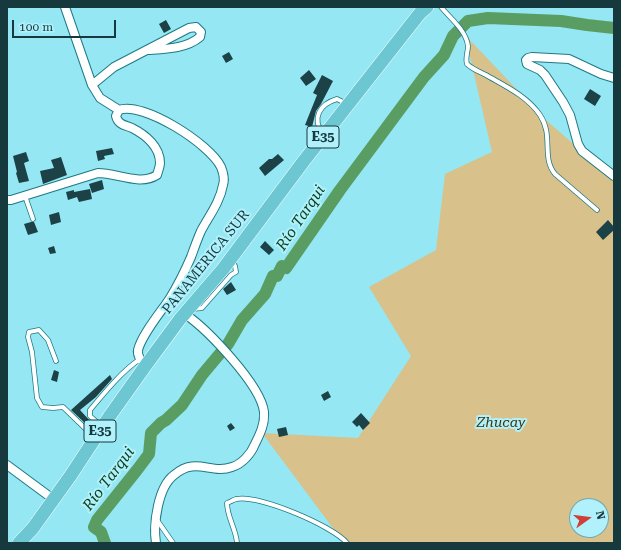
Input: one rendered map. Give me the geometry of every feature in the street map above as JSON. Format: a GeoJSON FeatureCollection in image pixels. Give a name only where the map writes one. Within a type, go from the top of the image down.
{"type":"FeatureCollection","features":[{"type":"Feature","properties":{"kind":"highway","name":"PANAMERICA SUR"},"geometry":{"type":"LineString","coordinates":[[19,543],[33,528],[71,476],[127,390],[143,362],[231,259],[348,105],[420,13],[427,7]]}},
{"type":"Feature","properties":{"kind":"street"},"geometry":{"type":"LineString","coordinates":[[66,7],[92,85],[100,98],[107,104],[119,110]]}},
{"type":"Feature","properties":{"kind":"street"},"geometry":{"type":"LineString","coordinates":[[92,85],[114,67],[189,28],[196,27],[201,32],[200,37],[189,43],[172,48],[148,50]]}},
{"type":"Feature","properties":{"kind":"street"},"geometry":{"type":"LineString","coordinates":[[614,78],[569,59],[532,56],[526,60],[527,64],[540,70],[545,75],[564,102],[570,115],[578,144],[582,151],[614,176]]}},
{"type":"Feature","properties":{"kind":"street"},"geometry":{"type":"LineString","coordinates":[[7,200],[12,200],[98,173],[108,173],[145,180],[157,175],[160,164],[158,152],[148,138],[134,129],[121,124],[117,120],[116,116],[119,110],[125,108],[132,108],[154,116],[183,131],[204,147],[214,158],[221,167],[224,178],[223,186],[216,206],[200,233],[182,276],[171,297],[146,333],[139,347],[138,351],[143,362]]}},
{"type":"Feature","properties":{"kind":"street"},"geometry":{"type":"LineString","coordinates":[[156,543],[156,518],[159,504],[168,479],[184,468],[197,465],[222,469],[233,467],[243,461],[252,452],[264,422],[264,412],[252,385],[230,358],[187,312]]}},
{"type":"Feature","properties":{"kind":"street"},"geometry":{"type":"LineString","coordinates":[[7,465],[53,499]]}},
{"type":"Feature","properties":{"kind":"lane"},"geometry":{"type":"LineString","coordinates":[[441,7],[463,33],[468,46],[466,59],[467,64],[518,94],[536,110],[547,130],[550,167],[555,174],[597,210]]}},
{"type":"Feature","properties":{"kind":"lane"},"geometry":{"type":"LineString","coordinates":[[324,136],[319,129],[317,121],[322,107],[337,99],[348,105]]}},
{"type":"Feature","properties":{"kind":"lane"},"geometry":{"type":"LineString","coordinates":[[25,196],[33,219]]}},
{"type":"Feature","properties":{"kind":"lane"},"geometry":{"type":"LineString","coordinates":[[56,361],[48,340],[39,330],[29,332],[28,337],[32,352],[37,398],[42,407],[63,407],[99,433]]}},
{"type":"Feature","properties":{"kind":"lane"},"geometry":{"type":"LineString","coordinates":[[99,433],[90,416],[90,410],[102,395],[131,365],[143,362]]}},
{"type":"Feature","properties":{"kind":"lane"},"geometry":{"type":"LineString","coordinates":[[237,543],[234,527],[227,510],[227,503],[236,499],[277,506],[331,531],[347,543]]}},
{"type":"Feature","properties":{"kind":"lane"},"geometry":{"type":"LineString","coordinates":[[156,518],[173,543]]}},
{"type":"Feature","properties":{"kind":"green space","name":"Zhucay"},"geometry":{"type":"Polygon","coordinates":[[[465,35],[547,121],[614,179],[614,543],[344,543],[262,433],[358,438],[411,356],[369,287],[436,250],[445,174],[492,152],[465,35]]]}},
{"type":"Feature","properties":{"kind":"building"},"geometry":{"type":"Polygon","coordinates":[[[166,20],[171,29],[164,33],[159,24],[166,20]]]}},
{"type":"Feature","properties":{"kind":"building"},"geometry":{"type":"Polygon","coordinates":[[[229,52],[233,59],[226,63],[222,56],[229,52]]]}},
{"type":"Feature","properties":{"kind":"building"},"geometry":{"type":"Polygon","coordinates":[[[309,70],[316,79],[306,86],[300,78],[309,70]]]}},
{"type":"Feature","properties":{"kind":"building"},"geometry":{"type":"Polygon","coordinates":[[[322,75],[333,81],[316,111],[312,127],[305,125],[317,95],[313,93],[322,75]]]}},
{"type":"Feature","properties":{"kind":"building"},"geometry":{"type":"Polygon","coordinates":[[[590,89],[601,96],[595,106],[584,99],[590,89]]]}},
{"type":"Feature","properties":{"kind":"building"},"geometry":{"type":"Polygon","coordinates":[[[112,148],[114,154],[104,156],[105,159],[98,161],[96,151],[112,148]]]}},
{"type":"Feature","properties":{"kind":"building"},"geometry":{"type":"Polygon","coordinates":[[[26,152],[29,161],[24,163],[29,181],[19,183],[13,156],[26,152]]]}},
{"type":"Feature","properties":{"kind":"building"},"geometry":{"type":"Polygon","coordinates":[[[278,154],[284,160],[265,176],[259,168],[269,159],[272,159],[278,154]]]}},
{"type":"Feature","properties":{"kind":"building"},"geometry":{"type":"Polygon","coordinates":[[[61,157],[67,175],[43,184],[40,171],[54,168],[51,160],[61,157]]]}},
{"type":"Feature","properties":{"kind":"building"},"geometry":{"type":"Polygon","coordinates":[[[102,180],[104,189],[92,193],[89,184],[102,180]]]}},
{"type":"Feature","properties":{"kind":"building"},"geometry":{"type":"Polygon","coordinates":[[[90,189],[92,199],[79,202],[77,197],[68,200],[66,192],[90,189]]]}},
{"type":"Feature","properties":{"kind":"building"},"geometry":{"type":"Polygon","coordinates":[[[59,212],[61,222],[51,225],[49,215],[59,212]]]}},
{"type":"Feature","properties":{"kind":"building"},"geometry":{"type":"Polygon","coordinates":[[[608,220],[614,227],[614,230],[603,240],[596,232],[608,220]]]}},
{"type":"Feature","properties":{"kind":"building"},"geometry":{"type":"Polygon","coordinates":[[[34,222],[38,232],[28,235],[24,224],[34,222]]]}},
{"type":"Feature","properties":{"kind":"building"},"geometry":{"type":"Polygon","coordinates":[[[265,241],[274,250],[269,255],[260,247],[265,241]]]}},
{"type":"Feature","properties":{"kind":"building"},"geometry":{"type":"Polygon","coordinates":[[[54,246],[56,253],[50,254],[48,248],[54,246]]]}},
{"type":"Feature","properties":{"kind":"building"},"geometry":{"type":"Polygon","coordinates":[[[231,282],[236,290],[227,295],[223,289],[231,282]]]}},
{"type":"Feature","properties":{"kind":"building"},"geometry":{"type":"Polygon","coordinates":[[[54,370],[59,372],[57,382],[51,380],[54,370]]]}},
{"type":"Feature","properties":{"kind":"building"},"geometry":{"type":"Polygon","coordinates":[[[110,375],[112,379],[96,397],[80,410],[91,422],[88,426],[71,410],[110,375]]]}},
{"type":"Feature","properties":{"kind":"building"},"geometry":{"type":"Polygon","coordinates":[[[328,391],[331,397],[324,401],[321,395],[328,391]]]}},
{"type":"Feature","properties":{"kind":"building"},"geometry":{"type":"Polygon","coordinates":[[[361,413],[370,423],[363,430],[359,425],[357,427],[352,422],[361,413]]]}},
{"type":"Feature","properties":{"kind":"building"},"geometry":{"type":"Polygon","coordinates":[[[231,423],[235,428],[230,431],[227,426],[231,423]]]}},
{"type":"Feature","properties":{"kind":"building"},"geometry":{"type":"Polygon","coordinates":[[[286,427],[288,435],[279,437],[277,429],[286,427]]]}},
{"type":"Feature","properties":{"kind":"waterway","name":"Río Tarqui"},"geometry":{"type":"LineString","coordinates":[[105,543],[101,532],[94,527],[97,520],[149,454],[151,433],[182,405],[202,375],[228,344],[242,320],[265,294],[273,276],[277,276],[282,266],[286,268],[340,190],[424,77],[444,55],[453,36],[468,21],[488,18],[561,21],[614,28]]}}]}
